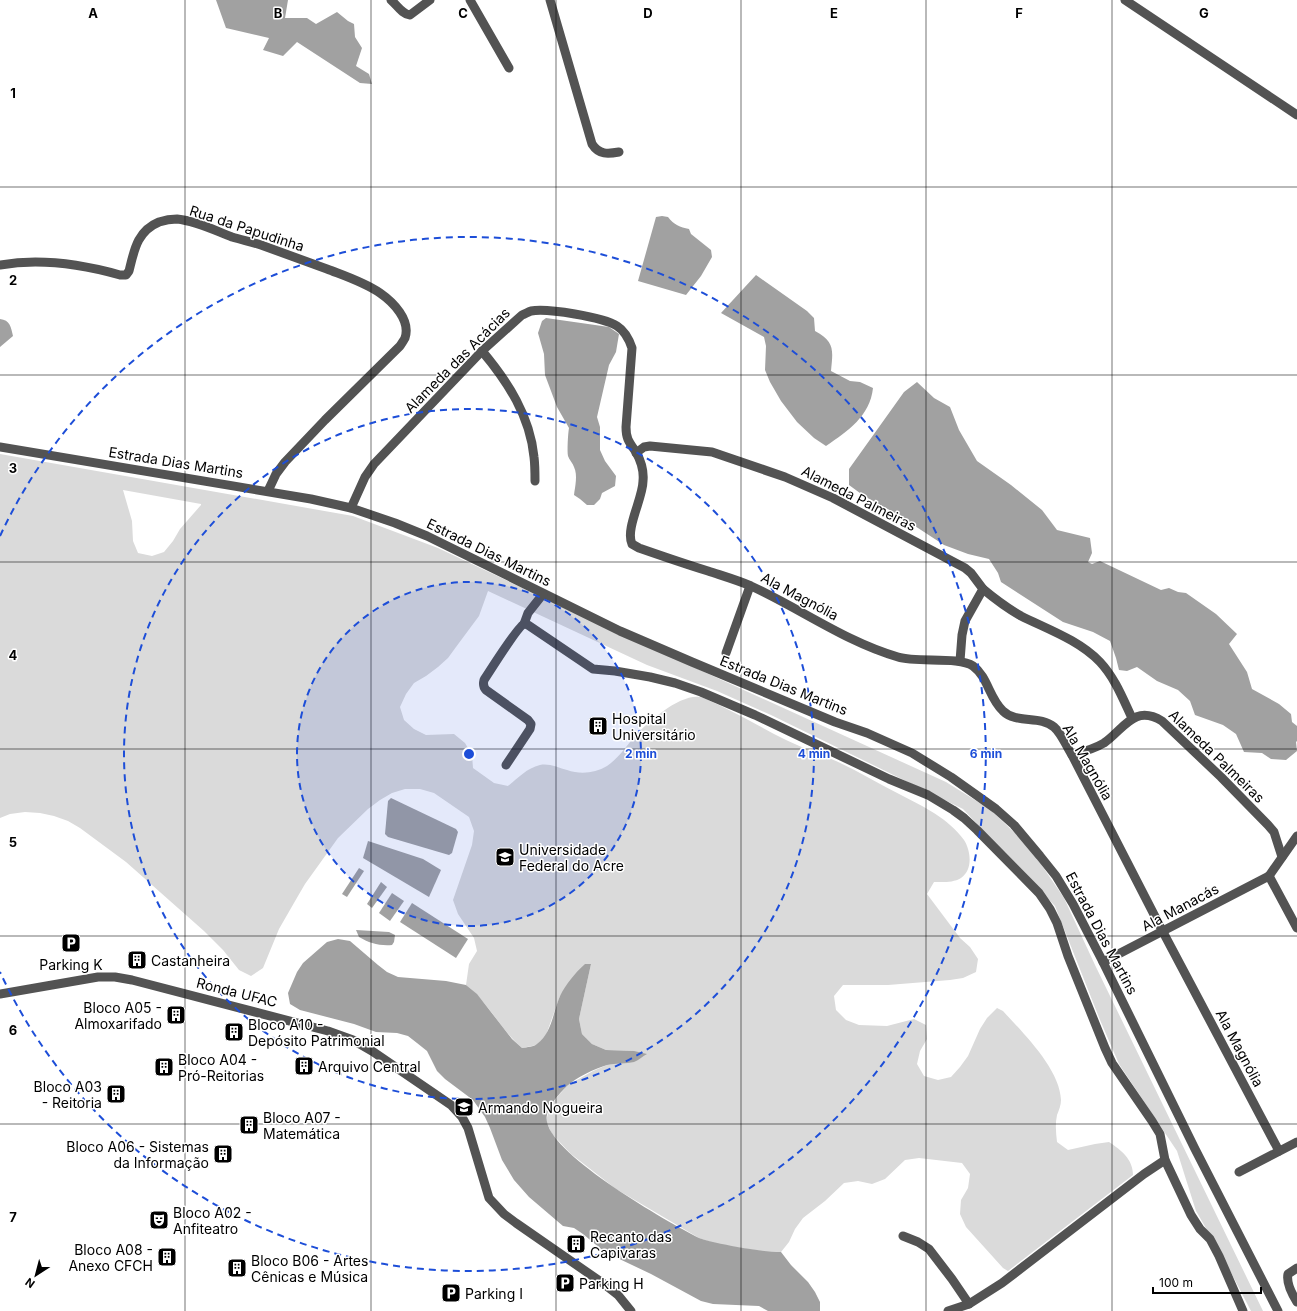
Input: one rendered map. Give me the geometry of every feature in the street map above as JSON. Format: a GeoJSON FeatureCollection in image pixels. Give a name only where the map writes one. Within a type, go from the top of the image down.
{"type":"FeatureCollection","features":[{"type":"Feature","properties":{"kind":"street"},"geometry":{"type":"LineString","coordinates":[[391,0],[407,15],[412,14],[430,0]]}},
{"type":"Feature","properties":{"kind":"street"},"geometry":{"type":"LineString","coordinates":[[470,0],[509,68]]}},
{"type":"Feature","properties":{"kind":"street"},"geometry":{"type":"LineString","coordinates":[[550,0],[592,144],[603,153],[619,152]]}},
{"type":"Feature","properties":{"kind":"street"},"geometry":{"type":"LineString","coordinates":[[1125,0],[1297,115]]}},
{"type":"Feature","properties":{"kind":"street","name":"Rua da Papudinha"},"geometry":{"type":"LineString","coordinates":[[0,265],[20,262],[63,263],[126,275],[129,271],[135,245],[142,235],[156,223],[177,219],[208,227],[364,283],[380,292],[400,312],[406,330],[405,338],[400,346],[285,462],[276,474],[268,491]]}},
{"type":"Feature","properties":{"kind":"street","name":"Alameda das Acácias"},"geometry":{"type":"LineString","coordinates":[[351,508],[365,477],[374,464],[482,351],[522,315],[530,312],[561,312],[608,321],[624,331],[629,339],[632,348],[626,436],[642,467],[643,482],[632,522],[630,536],[632,544],[647,551]]}},
{"type":"Feature","properties":{"kind":"street"},"geometry":{"type":"LineString","coordinates":[[482,351],[499,372],[519,405],[532,443],[535,482]]}},
{"type":"Feature","properties":{"kind":"street","name":"Alameda Palmeiras"},"geometry":{"type":"LineString","coordinates":[[636,453],[644,447],[650,446],[684,450],[705,450],[784,477],[833,498],[965,568],[971,573],[983,589],[999,602],[1019,615],[1069,640],[1100,662],[1110,675],[1132,718],[1148,715],[1162,721],[1221,777],[1268,825],[1274,832],[1282,857]]}},
{"type":"Feature","properties":{"kind":"street","name":"Estrada Dias Martins"},"geometry":{"type":"LineString","coordinates":[[0,447],[268,491],[351,508],[395,523],[427,536],[620,631],[912,753],[952,777],[976,794],[1014,825],[1056,876],[1073,904],[1103,962],[1194,1149],[1278,1311]]}},
{"type":"Feature","properties":{"kind":"street","name":"Ala Magnólia"},"geometry":{"type":"LineString","coordinates":[[647,551],[750,586],[878,651],[903,658],[960,661],[972,665],[983,676],[995,701],[1004,712],[1010,716],[1044,722],[1053,726],[1058,731],[1072,756],[1163,932],[1280,1151]]}},
{"type":"Feature","properties":{"kind":"street"},"geometry":{"type":"LineString","coordinates":[[726,652],[750,586]]}},
{"type":"Feature","properties":{"kind":"street"},"geometry":{"type":"LineString","coordinates":[[960,661],[962,635],[965,621],[983,589]]}},
{"type":"Feature","properties":{"kind":"street"},"geometry":{"type":"LineString","coordinates":[[506,765],[530,729],[531,724],[528,720],[486,690],[483,684],[484,680],[512,638],[524,624],[528,613],[543,594]]}},
{"type":"Feature","properties":{"kind":"street"},"geometry":{"type":"LineString","coordinates":[[524,624],[530,626],[593,669],[650,677],[675,683],[701,692],[755,715],[889,779],[928,795],[964,818],[1001,853],[1039,893],[1050,908],[1112,1063],[1160,1134],[1166,1160],[1191,1215],[1200,1229],[1210,1240],[1219,1256],[1243,1311]]}},
{"type":"Feature","properties":{"kind":"street"},"geometry":{"type":"LineString","coordinates":[[1072,756],[1102,744],[1112,737],[1132,718]]}},
{"type":"Feature","properties":{"kind":"street"},"geometry":{"type":"LineString","coordinates":[[1297,836],[1269,876],[1297,928]]}},
{"type":"Feature","properties":{"kind":"street","name":"Ala Manacás"},"geometry":{"type":"LineString","coordinates":[[1103,962],[1269,876]]}},
{"type":"Feature","properties":{"kind":"street","name":"Ronda UFAC"},"geometry":{"type":"LineString","coordinates":[[0,994],[90,978],[115,976],[328,1030],[353,1040],[372,1050],[451,1105],[462,1117],[468,1128],[489,1198],[504,1214],[618,1295],[631,1311]]}},
{"type":"Feature","properties":{"kind":"street"},"geometry":{"type":"LineString","coordinates":[[1239,1172],[1297,1142]]}},
{"type":"Feature","properties":{"kind":"street"},"geometry":{"type":"LineString","coordinates":[[948,1311],[969,1304],[1002,1283],[1144,1174],[1166,1160]]}},
{"type":"Feature","properties":{"kind":"street"},"geometry":{"type":"LineString","coordinates":[[903,1236],[918,1242],[929,1249],[969,1304]]}},
{"type":"Feature","properties":{"kind":"street"},"geometry":{"type":"LineString","coordinates":[[1294,1270],[1288,1274],[1287,1280],[1297,1302]]}},
{"type":"Feature","properties":{"kind":"shaded area"},"geometry":{"type":"Polygon","coordinates":[[[216,0],[288,0],[285,18],[307,18],[316,24],[337,12],[354,24],[355,37],[362,48],[356,66],[369,74],[372,84],[360,83],[297,42],[283,56],[263,50],[269,38],[226,28],[216,0]]]}},
{"type":"Feature","properties":{"kind":"shaded area"},"geometry":{"type":"Polygon","coordinates":[[[656,217],[668,217],[677,225],[689,229],[691,234],[711,250],[712,257],[701,276],[686,295],[638,281],[656,217]]]}},
{"type":"Feature","properties":{"kind":"shaded area"},"geometry":{"type":"Polygon","coordinates":[[[756,275],[807,311],[814,318],[815,331],[826,339],[831,347],[831,371],[850,381],[860,382],[873,388],[871,398],[863,415],[842,435],[826,446],[814,438],[797,422],[781,401],[770,382],[765,370],[766,346],[764,337],[721,313],[756,275]]]}},
{"type":"Feature","properties":{"kind":"shaded area"},"geometry":{"type":"Polygon","coordinates":[[[546,318],[609,327],[619,334],[616,352],[609,365],[597,417],[600,427],[600,450],[605,461],[616,476],[615,486],[602,493],[600,499],[594,505],[587,505],[574,495],[576,474],[568,456],[569,428],[557,407],[545,375],[544,354],[538,333],[542,321],[546,318]]]}},
{"type":"Feature","properties":{"kind":"shaded area"},"geometry":{"type":"Polygon","coordinates":[[[0,319],[8,322],[13,336],[0,347],[0,319]]]}},
{"type":"Feature","properties":{"kind":"shaded area"},"geometry":{"type":"Polygon","coordinates":[[[917,382],[934,398],[950,407],[959,430],[977,461],[1011,485],[1042,510],[1057,530],[1090,538],[1092,553],[1088,562],[1092,564],[1100,561],[1161,590],[1169,588],[1178,592],[1186,593],[1216,614],[1237,634],[1229,644],[1247,672],[1252,689],[1279,704],[1291,714],[1292,722],[1297,726],[1297,751],[1286,760],[1271,759],[1262,753],[1244,752],[1236,734],[1223,725],[1195,715],[1190,701],[1178,690],[1157,681],[1137,667],[1127,671],[1119,670],[1110,641],[1093,632],[1063,622],[1001,582],[998,573],[989,559],[968,554],[944,545],[895,513],[864,496],[849,485],[849,469],[904,392],[917,382]]]}},
{"type":"Feature","properties":{"kind":"shaded area"},"geometry":{"type":"Polygon","coordinates":[[[0,454],[353,516],[438,548],[590,620],[946,782],[991,810],[1030,848],[1064,898],[1263,1311],[1251,1311],[1225,1261],[1196,1211],[1177,1151],[1119,1064],[1055,906],[963,809],[771,715],[717,691],[647,665],[488,591],[479,616],[448,658],[426,676],[414,683],[406,694],[400,707],[404,720],[414,729],[426,735],[454,734],[465,743],[472,755],[473,768],[494,783],[508,786],[535,766],[550,765],[572,772],[583,773],[593,772],[607,766],[623,751],[642,729],[665,710],[683,700],[692,697],[700,697],[728,709],[786,740],[830,758],[935,814],[958,832],[966,844],[970,860],[968,870],[965,875],[958,880],[934,882],[927,894],[978,959],[976,972],[963,978],[950,980],[888,985],[843,985],[834,996],[836,1010],[846,1020],[859,1025],[887,1026],[914,1019],[926,1025],[927,1039],[920,1051],[917,1064],[924,1076],[938,1080],[951,1077],[968,1056],[980,1029],[987,1018],[997,1008],[1003,1011],[1039,1052],[1054,1076],[1059,1088],[1061,1100],[1056,1122],[1057,1142],[1068,1150],[1109,1142],[1118,1148],[1129,1160],[1133,1175],[1008,1271],[1003,1268],[966,1227],[960,1214],[961,1200],[968,1188],[970,1174],[962,1163],[919,1158],[905,1160],[885,1179],[872,1184],[858,1181],[844,1183],[825,1201],[803,1218],[795,1229],[789,1242],[781,1252],[767,1252],[713,1243],[699,1238],[616,1189],[571,1154],[552,1134],[546,1121],[550,1107],[568,1085],[607,1065],[620,1063],[634,1051],[606,1050],[592,1044],[582,1034],[579,1019],[591,964],[560,996],[546,1035],[537,1045],[522,1048],[507,1033],[474,992],[466,985],[469,964],[477,951],[474,938],[458,914],[453,900],[472,845],[474,831],[469,817],[434,793],[420,789],[405,789],[392,793],[368,809],[338,838],[298,896],[279,929],[263,968],[251,976],[239,970],[223,950],[204,931],[126,862],[80,828],[68,821],[40,813],[25,812],[10,814],[0,818],[0,454]],[[123,490],[132,521],[133,541],[138,553],[152,556],[164,552],[180,529],[201,504],[123,490]]]}},
{"type":"Feature","properties":{"kind":"shaded area"},"geometry":{"type":"Polygon","coordinates":[[[391,798],[456,829],[458,832],[452,853],[449,855],[388,837],[385,834],[388,801],[391,798]]]}},
{"type":"Feature","properties":{"kind":"shaded area"},"geometry":{"type":"Polygon","coordinates":[[[368,841],[423,859],[441,870],[429,897],[363,858],[368,841]]]}},
{"type":"Feature","properties":{"kind":"shaded area"},"geometry":{"type":"Polygon","coordinates":[[[359,868],[364,871],[347,897],[342,894],[359,868]]]}},
{"type":"Feature","properties":{"kind":"shaded area"},"geometry":{"type":"Polygon","coordinates":[[[381,882],[387,887],[372,908],[367,904],[381,882]]]}},
{"type":"Feature","properties":{"kind":"shaded area"},"geometry":{"type":"Polygon","coordinates":[[[392,893],[404,901],[390,921],[379,913],[392,893]]]}},
{"type":"Feature","properties":{"kind":"shaded area"},"geometry":{"type":"Polygon","coordinates":[[[412,903],[468,939],[456,958],[400,922],[412,903]]]}},
{"type":"Feature","properties":{"kind":"shaded area"},"geometry":{"type":"Polygon","coordinates":[[[356,930],[389,932],[395,935],[394,942],[392,945],[387,945],[370,942],[359,937],[356,930]]]}},
{"type":"Feature","properties":{"kind":"shaded area"},"geometry":{"type":"Polygon","coordinates":[[[338,939],[350,941],[387,972],[398,977],[446,981],[466,985],[477,994],[512,1039],[522,1048],[534,1046],[542,1039],[552,1022],[560,996],[565,987],[585,964],[591,964],[579,1019],[582,1034],[592,1044],[606,1050],[634,1051],[647,1054],[634,1062],[610,1064],[597,1069],[581,1076],[567,1086],[553,1102],[548,1112],[547,1122],[554,1136],[589,1170],[613,1187],[662,1218],[699,1238],[715,1243],[743,1248],[781,1252],[815,1292],[820,1302],[820,1311],[768,1311],[759,1306],[713,1304],[701,1301],[651,1274],[611,1255],[574,1228],[563,1226],[529,1197],[514,1180],[502,1160],[485,1117],[473,1100],[445,1079],[437,1071],[427,1051],[408,1036],[397,1033],[376,1032],[354,1024],[300,1010],[290,1004],[288,993],[297,972],[303,963],[327,942],[338,939]]]}},
{"type":"Feature","properties":{"kind":"place","name":"Hospital Universitário"},"geometry":{"type":"Point","coordinates":[598,726]}},
{"type":"Feature","properties":{"kind":"place","name":"Universidade Federal do Acre"},"geometry":{"type":"Point","coordinates":[505,857]}},
{"type":"Feature","properties":{"kind":"place","name":"Parking K"},"geometry":{"type":"Point","coordinates":[71,943]}},
{"type":"Feature","properties":{"kind":"place","name":"Castanheira"},"geometry":{"type":"Point","coordinates":[137,960]}},
{"type":"Feature","properties":{"kind":"place","name":"Bloco A05 - Almoxarifado"},"geometry":{"type":"Point","coordinates":[176,1015]}},
{"type":"Feature","properties":{"kind":"place","name":"Bloco A10 - Depósito Patrimonial"},"geometry":{"type":"Point","coordinates":[234,1032]}},
{"type":"Feature","properties":{"kind":"place","name":"Arquivo Central"},"geometry":{"type":"Point","coordinates":[304,1066]}},
{"type":"Feature","properties":{"kind":"place","name":"Bloco A04 - Pró-Reitorias"},"geometry":{"type":"Point","coordinates":[164,1067]}},
{"type":"Feature","properties":{"kind":"place","name":"Bloco A03 - Reitoria"},"geometry":{"type":"Point","coordinates":[116,1094]}},
{"type":"Feature","properties":{"kind":"place","name":"Armando Nogueira"},"geometry":{"type":"Point","coordinates":[464,1107]}},
{"type":"Feature","properties":{"kind":"place","name":"Bloco A07 - Matemática"},"geometry":{"type":"Point","coordinates":[249,1125]}},
{"type":"Feature","properties":{"kind":"place","name":"Bloco A06 - Sistemas da Informação"},"geometry":{"type":"Point","coordinates":[223,1154]}},
{"type":"Feature","properties":{"kind":"place","name":"Bloco A02 - Anfiteatro"},"geometry":{"type":"Point","coordinates":[159,1220]}},
{"type":"Feature","properties":{"kind":"place","name":"Recanto das Capivaras"},"geometry":{"type":"Point","coordinates":[576,1244]}},
{"type":"Feature","properties":{"kind":"place","name":"Bloco A08 - Anexo CFCH"},"geometry":{"type":"Point","coordinates":[167,1257]}},
{"type":"Feature","properties":{"kind":"place","name":"Bloco B06 - Artes Cênicas e Música"},"geometry":{"type":"Point","coordinates":[237,1268]}},
{"type":"Feature","properties":{"kind":"place","name":"Parking H"},"geometry":{"type":"Point","coordinates":[565,1283]}},
{"type":"Feature","properties":{"kind":"place","name":"Parking I"},"geometry":{"type":"Point","coordinates":[451,1293]}}]}
